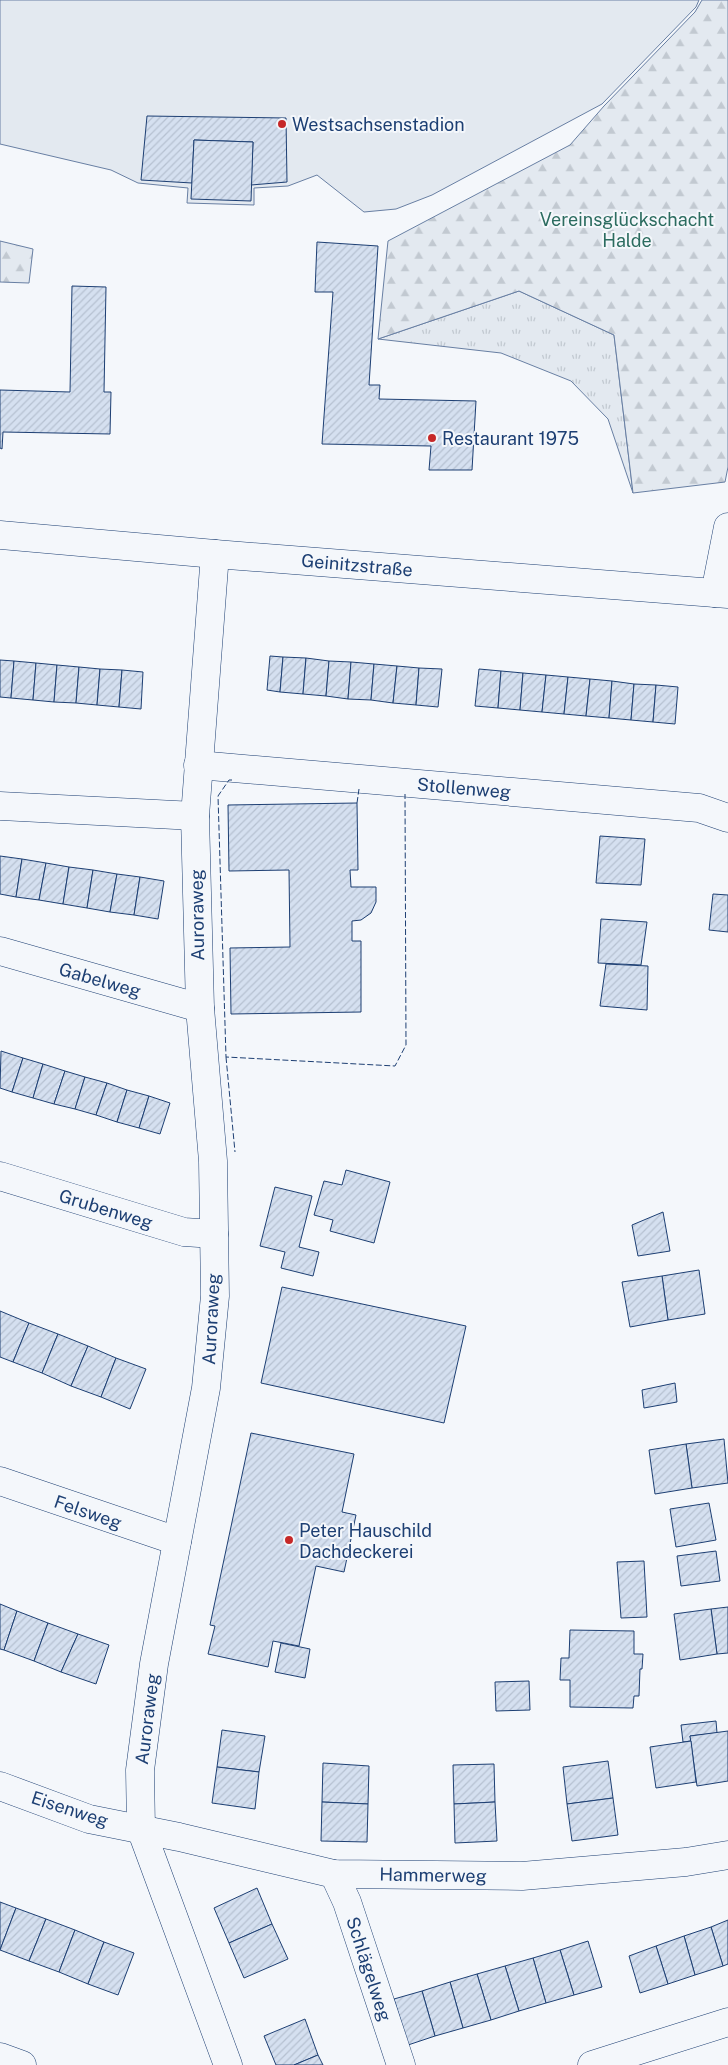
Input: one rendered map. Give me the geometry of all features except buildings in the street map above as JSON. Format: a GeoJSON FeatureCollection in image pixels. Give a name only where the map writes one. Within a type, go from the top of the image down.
{"type":"FeatureCollection","features":[{"type":"Feature","properties":{"kind":"street","name":"Geinitzstraße"},"geometry":{"type":"LineString","coordinates":[[0,534],[214,554],[722,594],[728,528]]}},
{"type":"Feature","properties":{"kind":"street","name":"Auroraweg"},"geometry":{"type":"LineString","coordinates":[[214,554],[195,816],[200,1008],[213,1161],[214,1296],[206,1388],[154,1664],[140,1770],[141,1829],[228,2065]]}},
{"type":"Feature","properties":{"kind":"street","name":"Stollenweg"},"geometry":{"type":"LineString","coordinates":[[198,765],[699,808],[728,818]]}},
{"type":"Feature","properties":{"kind":"street"},"geometry":{"type":"LineString","coordinates":[[0,806],[195,816]]}},
{"type":"Feature","properties":{"kind":"street","name":"Gabelweg"},"geometry":{"type":"LineString","coordinates":[[0,951],[200,1008]]}},
{"type":"Feature","properties":{"kind":"street","name":"Grubenweg"},"geometry":{"type":"LineString","coordinates":[[0,1176],[184,1232],[214,1234]]}},
{"type":"Feature","properties":{"kind":"street","name":"Felsweg"},"geometry":{"type":"LineString","coordinates":[[0,1481],[177,1541]]}},
{"type":"Feature","properties":{"kind":"street","name":"Eisenweg"},"geometry":{"type":"LineString","coordinates":[[0,1786],[89,1819],[141,1829]]}},
{"type":"Feature","properties":{"kind":"street","name":"Hammerweg"},"geometry":{"type":"LineString","coordinates":[[141,1829],[334,1874],[522,1876],[686,1862],[728,1855]]}},
{"type":"Feature","properties":{"kind":"street","name":"Schlägelweg"},"geometry":{"type":"LineString","coordinates":[[334,1874],[347,1902],[400,2065]]}},
{"type":"Feature","properties":{"kind":"street"},"geometry":{"type":"LineString","coordinates":[[592,2065],[728,2022]]}},
{"type":"Feature","properties":{"kind":"street"},"geometry":{"type":"LineString","coordinates":[[0,2057],[22,2065]]}},
{"type":"Feature","properties":{"kind":"green space","name":"Westsachsenstadion"},"geometry":{"type":"Polygon","coordinates":[[[0,0],[699,0],[696,7],[602,104],[432,195],[396,209],[364,212],[317,175],[288,186],[254,188],[254,205],[187,203],[188,188],[138,183],[111,170],[0,144],[0,0]]]}},
{"type":"Feature","properties":{"kind":"green space","name":"Vereinsglückschacht Halde"},"geometry":{"type":"Polygon","coordinates":[[[702,0],[728,0],[728,467],[725,482],[633,493],[614,335],[519,291],[378,339],[388,241],[570,145],[604,106],[695,12],[702,0]]]}},
{"type":"Feature","properties":{"kind":"green space"},"geometry":{"type":"Polygon","coordinates":[[[0,241],[33,249],[29,283],[0,282],[0,241]]]}},
{"type":"Feature","properties":{"kind":"green space"},"geometry":{"type":"Polygon","coordinates":[[[519,291],[614,335],[633,493],[608,419],[571,381],[501,353],[378,339],[519,291]]]}},
{"type":"Feature","properties":{"kind":"fence"},"geometry":{"type":"LineString","coordinates":[[232,780],[229,780],[218,796],[226,1057],[395,1066],[406,1045],[405,794]]}},
{"type":"Feature","properties":{"kind":"fence"},"geometry":{"type":"LineString","coordinates":[[357,803],[359,789]]}},
{"type":"Feature","properties":{"kind":"fence"},"geometry":{"type":"LineString","coordinates":[[226,1057],[235,1152]]}},
{"type":"Feature","properties":{"kind":"place","name":"Westsachsenstadion"},"geometry":{"type":"Point","coordinates":[282,124]}},
{"type":"Feature","properties":{"kind":"place","name":"Restaurant 1975"},"geometry":{"type":"Point","coordinates":[432,438]}},
{"type":"Feature","properties":{"kind":"place","name":"Peter Hauschild Dachdeckerei"},"geometry":{"type":"Point","coordinates":[289,1540]}}]}
